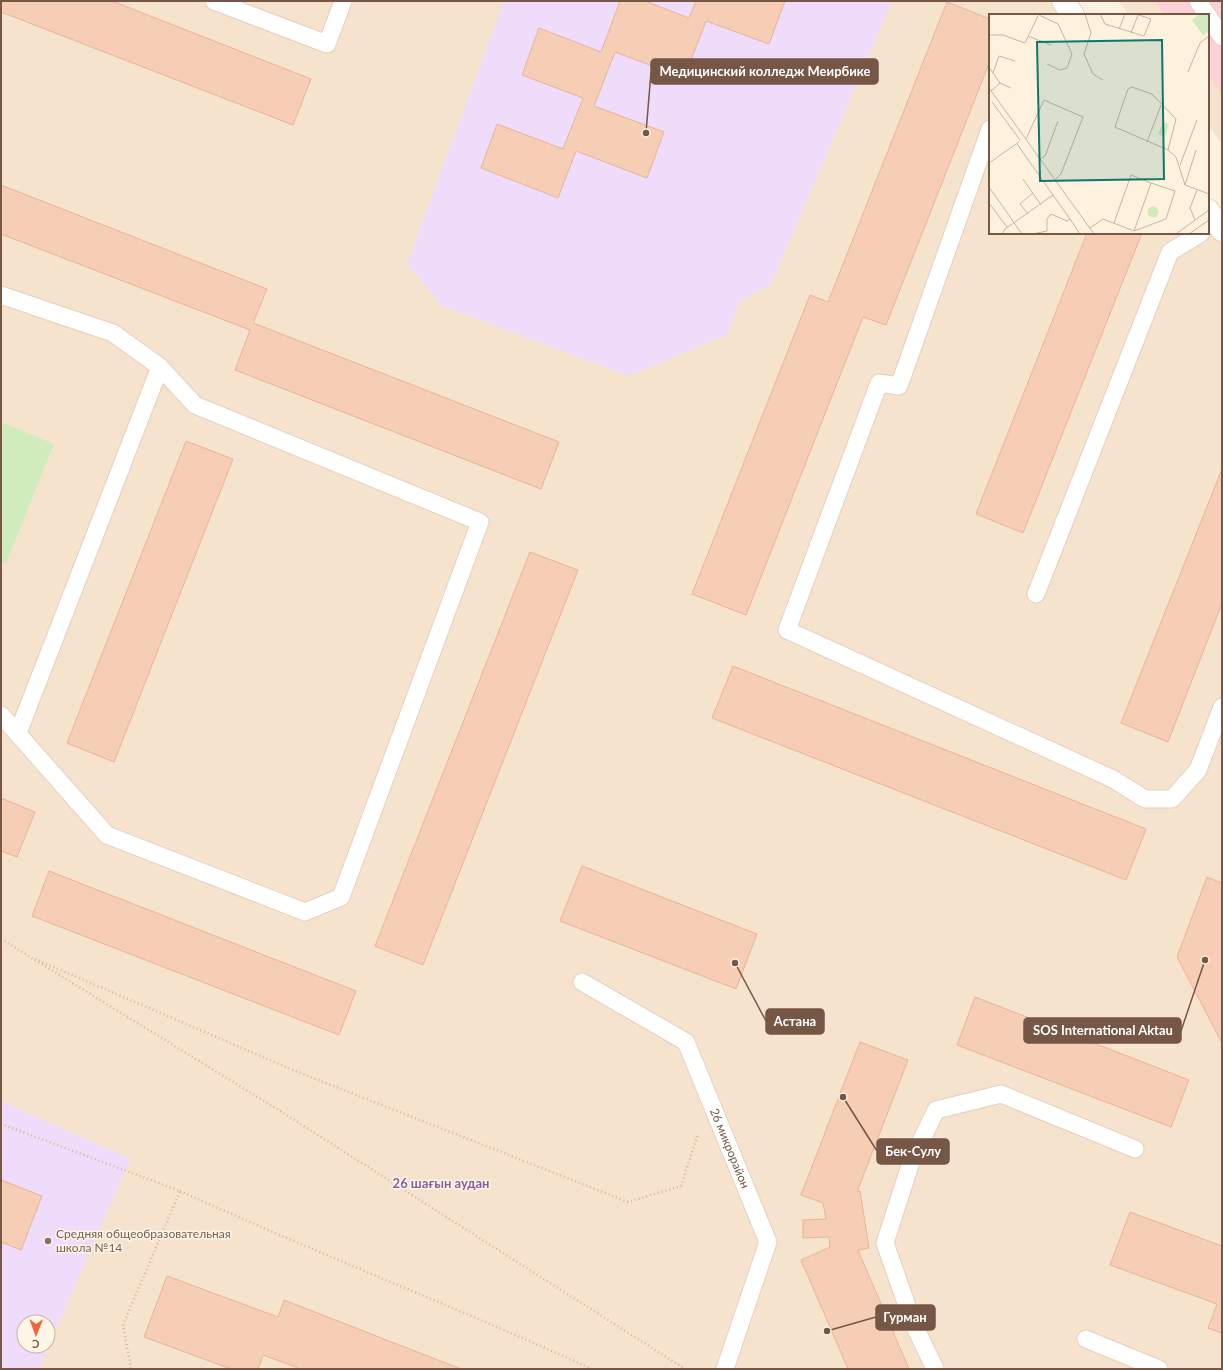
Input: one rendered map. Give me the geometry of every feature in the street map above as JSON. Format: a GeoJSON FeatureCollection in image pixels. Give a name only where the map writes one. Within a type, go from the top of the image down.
{"type":"FeatureCollection","features":[{"type":"Feature","properties":{"kind":"street"},"geometry":{"type":"LineString","coordinates":[[1063,1],[1071,14]]}},
{"type":"Feature","properties":{"kind":"lane"},"geometry":{"type":"LineString","coordinates":[[214,1],[327,44],[343,1]]}},
{"type":"Feature","properties":{"kind":"lane"},"geometry":{"type":"LineString","coordinates":[[1198,1],[1207,14]]}},
{"type":"Feature","properties":{"kind":"lane"},"geometry":{"type":"LineString","coordinates":[[1209,18],[1222,37]]}},
{"type":"Feature","properties":{"kind":"lane"},"geometry":{"type":"LineString","coordinates":[[989,132],[900,386],[879,383],[787,630],[1113,780],[1145,799],[1172,799],[1198,770],[1222,707]]}},
{"type":"Feature","properties":{"kind":"lane"},"geometry":{"type":"LineString","coordinates":[[1036,594],[1170,252],[1197,234]]}},
{"type":"Feature","properties":{"kind":"lane"},"geometry":{"type":"LineString","coordinates":[[1,295],[113,333],[160,367],[195,405],[480,522],[341,896],[304,912],[107,835],[1,715]]}},
{"type":"Feature","properties":{"kind":"lane"},"geometry":{"type":"LineString","coordinates":[[18,734],[160,367]]}},
{"type":"Feature","properties":{"kind":"lane","name":"26 микрорайон"},"geometry":{"type":"LineString","coordinates":[[582,982],[686,1042],[768,1242],[725,1369]]}},
{"type":"Feature","properties":{"kind":"lane"},"geometry":{"type":"LineString","coordinates":[[935,1369],[913,1323],[884,1243],[911,1162],[936,1110],[1001,1094],[1135,1149]]}},
{"type":"Feature","properties":{"kind":"lane"},"geometry":{"type":"LineString","coordinates":[[1086,1339],[1159,1369]]}},
{"type":"Feature","properties":{"kind":"path"},"geometry":{"type":"LineString","coordinates":[[1,939],[284,1114],[685,1369]]}},
{"type":"Feature","properties":{"kind":"path"},"geometry":{"type":"LineString","coordinates":[[26,954],[293,1070],[628,1202],[681,1186],[709,1099]]}},
{"type":"Feature","properties":{"kind":"path"},"geometry":{"type":"LineString","coordinates":[[1,1124],[180,1191],[524,1338],[592,1369]]}},
{"type":"Feature","properties":{"kind":"path"},"geometry":{"type":"LineString","coordinates":[[132,1369],[123,1325],[180,1191]]}},
{"type":"Feature","properties":{"kind":"shaded area","name":"26 шағын аудан"},"geometry":{"type":"Polygon","coordinates":[[[1,1],[1053,1],[1062,14],[989,14],[989,234],[1209,234],[1209,225],[1222,244],[1222,1369],[1,1369],[1,1]]]}},
{"type":"Feature","properties":{"kind":"shaded area"},"geometry":{"type":"Polygon","coordinates":[[[504,1],[892,1],[771,284],[739,302],[727,335],[628,376],[442,306],[407,264],[504,1]]]}},
{"type":"Feature","properties":{"kind":"shaded area"},"geometry":{"type":"Polygon","coordinates":[[[1119,1],[1222,1],[1222,144],[1209,126],[1209,14],[1128,14],[1119,1]]]}},
{"type":"Feature","properties":{"kind":"shaded area"},"geometry":{"type":"Polygon","coordinates":[[[1155,1],[1222,1],[1222,95],[1209,76],[1209,14],[1164,14],[1155,1]]]}},
{"type":"Feature","properties":{"kind":"shaded area","name":"Cредняя общеобразовательная школа №14"},"geometry":{"type":"Polygon","coordinates":[[[1,1101],[130,1159],[56,1330],[56,1314],[16,1314],[16,1354],[46,1354],[39,1369],[1,1369],[1,1101]]]}},
{"type":"Feature","properties":{"kind":"green space"},"geometry":{"type":"Polygon","coordinates":[[[1,422],[54,444],[6,563],[1,561],[1,422]]]}},
{"type":"Feature","properties":{"kind":"building"},"geometry":{"type":"Polygon","coordinates":[[[1,1],[112,1],[311,79],[293,125],[1,12],[1,1]]]}},
{"type":"Feature","properties":{"kind":"building"},"geometry":{"type":"Polygon","coordinates":[[[620,1],[645,1],[689,18],[696,1],[785,1],[769,44],[706,21],[684,78],[615,52],[594,106],[664,132],[647,178],[576,151],[558,198],[481,168],[497,124],[563,149],[583,98],[522,75],[539,28],[601,52],[620,1]]]}},
{"type":"Feature","properties":{"kind":"building"},"geometry":{"type":"Polygon","coordinates":[[[947,2],[989,19],[989,64],[886,325],[863,317],[746,615],[692,594],[810,295],[828,302],[947,2]]]}},
{"type":"Feature","properties":{"kind":"building"},"geometry":{"type":"Polygon","coordinates":[[[1,185],[267,289],[253,323],[559,442],[541,489],[235,370],[250,330],[1,234],[1,185]]]}},
{"type":"Feature","properties":{"kind":"building"},"geometry":{"type":"Polygon","coordinates":[[[1087,234],[1142,234],[1023,533],[976,514],[1087,234]]]}},
{"type":"Feature","properties":{"kind":"building"},"geometry":{"type":"Polygon","coordinates":[[[186,441],[233,459],[114,762],[67,743],[186,441]]]}},
{"type":"Feature","properties":{"kind":"building"},"geometry":{"type":"Polygon","coordinates":[[[1222,469],[1222,603],[1168,742],[1121,723],[1222,469]]]}},
{"type":"Feature","properties":{"kind":"building"},"geometry":{"type":"Polygon","coordinates":[[[530,552],[578,570],[423,965],[375,946],[530,552]]]}},
{"type":"Feature","properties":{"kind":"building"},"geometry":{"type":"Polygon","coordinates":[[[733,666],[1146,829],[1126,880],[712,718],[733,666]]]}},
{"type":"Feature","properties":{"kind":"building"},"geometry":{"type":"Polygon","coordinates":[[[1,798],[35,812],[17,857],[1,851],[1,798]]]}},
{"type":"Feature","properties":{"kind":"building"},"geometry":{"type":"Polygon","coordinates":[[[582,866],[757,934],[736,989],[560,921],[582,866]]]}},
{"type":"Feature","properties":{"kind":"building"},"geometry":{"type":"Polygon","coordinates":[[[49,871],[356,991],[339,1035],[32,916],[49,871]]]}},
{"type":"Feature","properties":{"kind":"building"},"geometry":{"type":"Polygon","coordinates":[[[1207,877],[1222,883],[1222,1043],[1177,957],[1207,877]]]}},
{"type":"Feature","properties":{"kind":"building"},"geometry":{"type":"Polygon","coordinates":[[[975,997],[1189,1080],[1171,1127],[957,1045],[975,997]]]}},
{"type":"Feature","properties":{"kind":"building"},"geometry":{"type":"Polygon","coordinates":[[[860,1042],[908,1060],[857,1192],[860,1191],[869,1248],[858,1250],[909,1369],[848,1369],[801,1260],[830,1247],[829,1237],[803,1238],[803,1220],[826,1219],[823,1203],[801,1195],[860,1042]]]}},
{"type":"Feature","properties":{"kind":"building"},"geometry":{"type":"Polygon","coordinates":[[[1,1180],[42,1196],[21,1250],[1,1242],[1,1180]]]}},
{"type":"Feature","properties":{"kind":"building"},"geometry":{"type":"Polygon","coordinates":[[[1130,1212],[1222,1246],[1222,1333],[1208,1328],[1217,1304],[1110,1265],[1130,1212]]]}},
{"type":"Feature","properties":{"kind":"building"},"geometry":{"type":"Polygon","coordinates":[[[167,1276],[278,1317],[284,1300],[461,1369],[301,1369],[263,1355],[258,1369],[231,1369],[144,1337],[167,1276]]]}},
{"type":"Feature","properties":{"kind":"place","name":"Медицинский колледж Меирбике"},"geometry":{"type":"Point","coordinates":[646,133]}},
{"type":"Feature","properties":{"kind":"place","name":"SOS International Aktau"},"geometry":{"type":"Point","coordinates":[1205,960]}},
{"type":"Feature","properties":{"kind":"place","name":"Астана"},"geometry":{"type":"Point","coordinates":[735,963]}},
{"type":"Feature","properties":{"kind":"place","name":"Бек-Сулу"},"geometry":{"type":"Point","coordinates":[843,1097]}},
{"type":"Feature","properties":{"kind":"place","name":"Cредняя общеобразовательная школа №14"},"geometry":{"type":"Point","coordinates":[48,1241]}},
{"type":"Feature","properties":{"kind":"place","name":"Гурман"},"geometry":{"type":"Point","coordinates":[827,1331]}},
{"type":"Feature","properties":{"kind":"district","name":"26 шағын аудан"},"geometry":{"type":"Point","coordinates":[441,1183]}}]}
